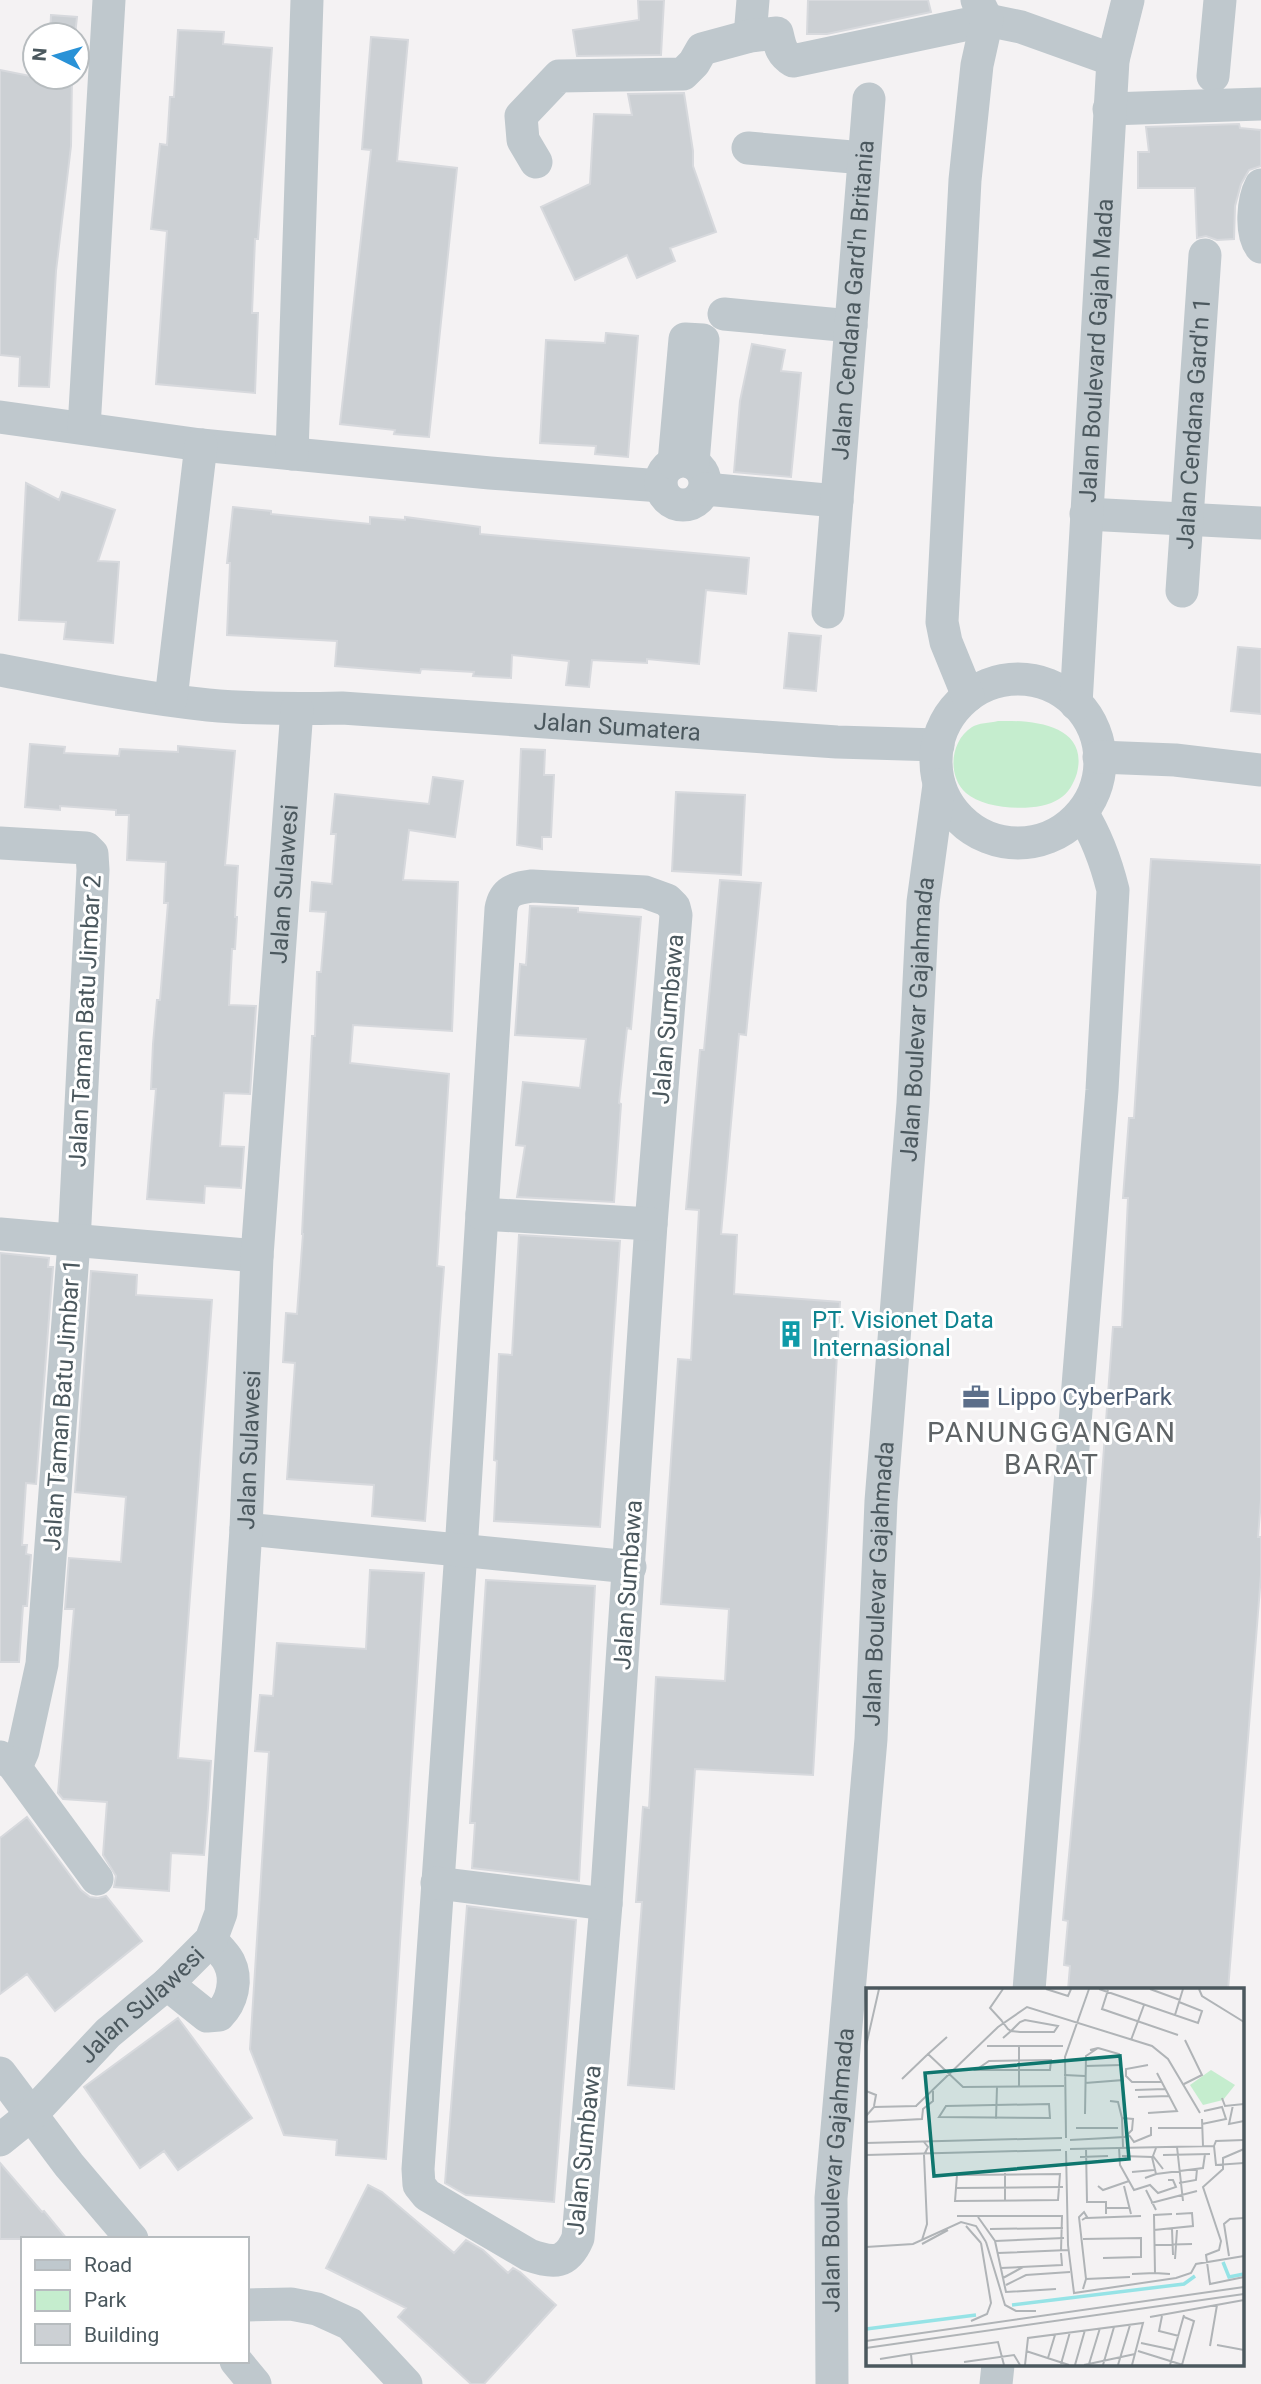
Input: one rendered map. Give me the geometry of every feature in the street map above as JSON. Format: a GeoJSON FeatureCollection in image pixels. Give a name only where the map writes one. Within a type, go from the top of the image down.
{"type":"FeatureCollection","features":[{"type":"Feature","properties":{"kind":"street"},"geometry":{"type":"LineString","coordinates":[[84,428],[109,0]]}},
{"type":"Feature","properties":{"kind":"street"},"geometry":{"type":"LineString","coordinates":[[292,454],[307,0]]}},
{"type":"Feature","properties":{"kind":"street"},"geometry":{"type":"LineString","coordinates":[[750,36],[753,0]]}},
{"type":"Feature","properties":{"kind":"street","name":"Jalan Boulevard Gajah Mada"},"geometry":{"type":"LineString","coordinates":[[1076,704],[1109,109],[1113,60],[1128,0]]}},
{"type":"Feature","properties":{"kind":"street"},"geometry":{"type":"LineString","coordinates":[[1213,76],[1220,0]]}},
{"type":"Feature","properties":{"kind":"street"},"geometry":{"type":"LineString","coordinates":[[968,696],[946,642],[942,622],[965,180],[982,10]]}},
{"type":"Feature","properties":{"kind":"street"},"geometry":{"type":"LineString","coordinates":[[536,162],[523,140],[522,116],[559,76],[682,74],[694,63],[702,49],[750,36],[777,33],[785,56],[793,61],[982,10],[1113,60]]}},
{"type":"Feature","properties":{"kind":"street","name":"Jalan Cendana Gard'n Britania"},"geometry":{"type":"LineString","coordinates":[[828,612],[869,99]]}},
{"type":"Feature","properties":{"kind":"street"},"geometry":{"type":"LineString","coordinates":[[1109,109],[1261,104]]}},
{"type":"Feature","properties":{"kind":"street"},"geometry":{"type":"LineString","coordinates":[[748,148],[864,158]]}},
{"type":"Feature","properties":{"kind":"street"},"geometry":{"type":"LineString","coordinates":[[1261,185],[1254,202],[1256,238],[1261,247]]}},
{"type":"Feature","properties":{"kind":"street","name":"Jalan Cendana Gard'n 1"},"geometry":{"type":"LineString","coordinates":[[1182,591],[1205,255]]}},
{"type":"Feature","properties":{"kind":"street"},"geometry":{"type":"LineString","coordinates":[[724,314],[851,326]]}},
{"type":"Feature","properties":{"kind":"street"},"geometry":{"type":"LineString","coordinates":[[0,417],[201,445],[292,454],[683,475],[837,501]]}},
{"type":"Feature","properties":{"kind":"street"},"geometry":{"type":"LineString","coordinates":[[171,699],[201,445]]}},
{"type":"Feature","properties":{"kind":"street"},"geometry":{"type":"LineString","coordinates":[[1086,514],[1261,523]]}},
{"type":"Feature","properties":{"kind":"street","name":"Jalan Sumatera"},"geometry":{"type":"LineString","coordinates":[[0,670],[208,705],[342,708],[838,742],[938,745]]}},
{"type":"Feature","properties":{"kind":"street"},"geometry":{"type":"LineString","coordinates":[[1004,680],[1024,680],[1052,687],[1076,704],[1088,720],[1096,738],[1098,777],[1092,796],[1082,813],[1067,827],[1050,837],[1012,844],[974,831],[947,803],[939,785],[936,765],[938,745],[943,727],[954,710],[968,696],[1004,680]]}},
{"type":"Feature","properties":{"kind":"street","name":"Jalan Sulawesi"},"geometry":{"type":"LineString","coordinates":[[0,2140],[31,2115],[108,2034],[167,1984],[211,1940],[220,1913],[246,1529],[257,1256],[297,709]]}},
{"type":"Feature","properties":{"kind":"street"},"geometry":{"type":"LineString","coordinates":[[1099,757],[1175,760],[1261,770]]}},
{"type":"Feature","properties":{"kind":"street","name":"Jalan Boulevar Gajahmada"},"geometry":{"type":"LineString","coordinates":[[832,2384],[831,2198],[871,1739],[881,1501],[913,1103],[923,902],[939,785]]}},
{"type":"Feature","properties":{"kind":"street"},"geometry":{"type":"LineString","coordinates":[[1029,1988],[1102,1090],[1113,890],[1106,861],[1082,813]]}},
{"type":"Feature","properties":{"kind":"street","name":"Jalan Taman Batu Jimbar 2"},"geometry":{"type":"LineString","coordinates":[[0,844],[86,848],[92,854],[74,1241]]}},
{"type":"Feature","properties":{"kind":"street","name":"Jalan Sumbawa"},"geometry":{"type":"LineString","coordinates":[[532,886],[645,892],[658,895],[674,906],[676,915],[651,1224],[606,1903],[578,2238],[572,2253],[562,2259],[547,2261],[529,2255],[427,2195],[419,2185],[503,900],[510,891],[532,886]]}},
{"type":"Feature","properties":{"kind":"street"},"geometry":{"type":"LineString","coordinates":[[482,1214],[651,1224]]}},
{"type":"Feature","properties":{"kind":"street"},"geometry":{"type":"LineString","coordinates":[[0,1234],[74,1241]]}},
{"type":"Feature","properties":{"kind":"street","name":"Jalan Taman Batu Jimbar 1"},"geometry":{"type":"LineString","coordinates":[[12,1757],[42,1664],[74,1241],[257,1256]]}},
{"type":"Feature","properties":{"kind":"street"},"geometry":{"type":"LineString","coordinates":[[246,1529],[630,1567]]}},
{"type":"Feature","properties":{"kind":"street"},"geometry":{"type":"LineString","coordinates":[[12,1757],[97,1878]]}},
{"type":"Feature","properties":{"kind":"street"},"geometry":{"type":"LineString","coordinates":[[437,1883],[606,1903]]}},
{"type":"Feature","properties":{"kind":"street"},"geometry":{"type":"LineString","coordinates":[[167,1984],[207,2016],[219,2015],[230,2005],[233,1984],[230,1963],[211,1940]]}},
{"type":"Feature","properties":{"kind":"street"},"geometry":{"type":"LineString","coordinates":[[0,2073],[69,2165],[130,2237]]}},
{"type":"Feature","properties":{"kind":"street"},"geometry":{"type":"LineString","coordinates":[[248,2305],[291,2304],[317,2309],[350,2324],[406,2384]]}},
{"type":"Feature","properties":{"kind":"street"},"geometry":{"type":"LineString","coordinates":[[238,2363],[256,2384]]}},
{"type":"Feature","properties":{"kind":"street"},"geometry":{"type":"LineString","coordinates":[[996,2384],[998,2366]]}},
{"type":"Feature","properties":{"kind":"green space"},"geometry":{"type":"Polygon","coordinates":[[[998,721],[1041,724],[1066,735],[1074,744],[1078,757],[1077,773],[1062,797],[1038,806],[1012,808],[975,799],[960,786],[954,768],[955,750],[959,741],[975,726],[998,721]]]}},
{"type":"Feature","properties":{"kind":"building"},"geometry":{"type":"Polygon","coordinates":[[[638,0],[664,0],[661,55],[577,56],[573,30],[639,20],[638,0]]]}},
{"type":"Feature","properties":{"kind":"building"},"geometry":{"type":"Polygon","coordinates":[[[808,0],[928,0],[931,12],[827,34],[807,34],[808,0]]]}},
{"type":"Feature","properties":{"kind":"building"},"geometry":{"type":"Polygon","coordinates":[[[51,15],[77,17],[77,21],[51,21],[51,15]]]}},
{"type":"Feature","properties":{"kind":"building"},"geometry":{"type":"Polygon","coordinates":[[[178,30],[224,32],[223,44],[272,48],[258,239],[255,239],[252,313],[258,313],[255,393],[156,384],[167,231],[151,229],[160,144],[167,145],[170,97],[174,97],[178,30]]]}},
{"type":"Feature","properties":{"kind":"building"},"geometry":{"type":"Polygon","coordinates":[[[371,37],[408,40],[397,161],[457,168],[429,437],[340,424],[371,150],[362,149],[371,37]]]}},
{"type":"Feature","properties":{"kind":"building"},"geometry":{"type":"Polygon","coordinates":[[[0,70],[21,74],[21,91],[72,91],[71,146],[56,271],[49,387],[19,386],[20,357],[0,355],[0,70]]]}},
{"type":"Feature","properties":{"kind":"building"},"geometry":{"type":"Polygon","coordinates":[[[684,93],[693,166],[716,232],[670,248],[675,261],[637,278],[627,255],[575,280],[541,207],[590,184],[594,114],[632,115],[628,94],[684,93]]]}},
{"type":"Feature","properties":{"kind":"building"},"geometry":{"type":"Polygon","coordinates":[[[1239,124],[1240,128],[1261,130],[1261,166],[1249,170],[1241,184],[1235,206],[1234,239],[1217,240],[1206,236],[1197,238],[1195,188],[1138,188],[1138,152],[1149,152],[1146,127],[1239,124]]]}},
{"type":"Feature","properties":{"kind":"building"},"geometry":{"type":"Polygon","coordinates":[[[606,333],[638,336],[628,457],[595,454],[596,446],[540,443],[546,340],[605,343],[606,333]]]}},
{"type":"Feature","properties":{"kind":"building"},"geometry":{"type":"Polygon","coordinates":[[[752,344],[785,350],[781,371],[801,373],[791,477],[734,472],[740,401],[752,344]]]}},
{"type":"Feature","properties":{"kind":"building"},"geometry":{"type":"Polygon","coordinates":[[[26,483],[59,500],[62,492],[115,510],[98,561],[119,562],[113,643],[64,639],[66,622],[19,620],[26,483]]]}},
{"type":"Feature","properties":{"kind":"building"},"geometry":{"type":"Polygon","coordinates":[[[233,507],[271,511],[271,514],[370,524],[370,517],[405,520],[405,517],[480,527],[480,534],[749,558],[746,594],[706,590],[699,664],[647,659],[647,663],[592,660],[589,687],[566,685],[569,661],[512,655],[511,678],[473,676],[474,672],[421,669],[420,673],[335,666],[337,641],[227,635],[230,563],[227,563],[233,507]]]}},
{"type":"Feature","properties":{"kind":"building"},"geometry":{"type":"Polygon","coordinates":[[[789,633],[821,636],[816,691],[784,688],[789,633]]]}},
{"type":"Feature","properties":{"kind":"building"},"geometry":{"type":"Polygon","coordinates":[[[1238,647],[1261,649],[1261,714],[1231,711],[1238,647]]]}},
{"type":"Feature","properties":{"kind":"building"},"geometry":{"type":"Polygon","coordinates":[[[30,744],[65,747],[64,753],[119,756],[120,749],[178,752],[178,746],[235,751],[225,865],[238,866],[235,949],[232,949],[229,1005],[256,1006],[250,1094],[224,1093],[220,1146],[244,1147],[241,1188],[205,1186],[204,1203],[147,1199],[156,1089],[151,1089],[153,1044],[157,1000],[160,1000],[168,903],[164,903],[166,862],[127,860],[129,815],[116,815],[116,810],[60,806],[60,810],[25,807],[30,744]]]}},
{"type":"Feature","properties":{"kind":"building"},"geometry":{"type":"Polygon","coordinates":[[[521,749],[545,750],[544,775],[554,775],[551,837],[542,837],[542,849],[517,845],[521,749]]]}},
{"type":"Feature","properties":{"kind":"building"},"geometry":{"type":"Polygon","coordinates":[[[433,777],[463,781],[455,837],[409,830],[403,880],[458,882],[452,1031],[353,1025],[350,1063],[449,1074],[437,1266],[444,1267],[425,1521],[372,1516],[374,1485],[287,1479],[295,1363],[283,1362],[286,1313],[297,1314],[312,1036],[315,1036],[317,972],[321,972],[326,912],[310,911],[312,882],[332,884],[336,834],[331,834],[335,794],[429,804],[433,777]]]}},
{"type":"Feature","properties":{"kind":"building"},"geometry":{"type":"Polygon","coordinates":[[[676,792],[745,795],[741,875],[672,871],[676,792]]]}},
{"type":"Feature","properties":{"kind":"building"},"geometry":{"type":"Polygon","coordinates":[[[1151,859],[1261,865],[1261,1500],[1258,1537],[1261,1537],[1261,1575],[1228,1988],[1068,1988],[1070,1966],[1064,1965],[1068,1921],[1063,1920],[1093,1596],[1113,1327],[1122,1327],[1128,1198],[1123,1198],[1129,1118],[1134,1118],[1151,859]]]}},
{"type":"Feature","properties":{"kind":"building"},"geometry":{"type":"Polygon","coordinates":[[[720,880],[761,883],[746,1035],[739,1034],[721,1234],[737,1235],[734,1294],[840,1302],[813,1775],[695,1769],[674,2089],[628,2085],[642,1902],[636,1902],[643,1807],[649,1808],[656,1677],[725,1681],[729,1609],[661,1604],[678,1359],[691,1360],[699,1210],[686,1209],[700,1050],[704,1050],[720,880]]]}},
{"type":"Feature","properties":{"kind":"building"},"geometry":{"type":"Polygon","coordinates":[[[530,906],[578,908],[578,912],[641,917],[631,1029],[627,1028],[619,1103],[614,1202],[517,1197],[525,1146],[516,1145],[523,1082],[580,1088],[586,1039],[515,1035],[520,964],[526,965],[530,906]]]}},
{"type":"Feature","properties":{"kind":"building"},"geometry":{"type":"Polygon","coordinates":[[[519,1235],[620,1241],[600,1527],[494,1521],[499,1354],[512,1355],[519,1235]]]}},
{"type":"Feature","properties":{"kind":"building"},"geometry":{"type":"Polygon","coordinates":[[[0,1253],[49,1258],[48,1267],[53,1267],[36,1484],[26,1483],[22,1545],[27,1545],[26,1554],[31,1555],[27,1606],[23,1606],[19,1662],[0,1662],[0,1253]]]}},
{"type":"Feature","properties":{"kind":"building"},"geometry":{"type":"Polygon","coordinates":[[[91,1271],[137,1275],[136,1295],[212,1300],[178,1758],[211,1761],[208,1808],[204,1855],[171,1853],[169,1891],[114,1887],[116,1876],[103,1855],[107,1802],[63,1799],[58,1793],[74,1609],[65,1609],[69,1558],[121,1562],[126,1497],[75,1492],[91,1271]]]}},
{"type":"Feature","properties":{"kind":"building"},"geometry":{"type":"Polygon","coordinates":[[[370,1570],[424,1573],[386,2159],[336,2155],[337,2140],[284,2135],[250,2049],[269,1752],[255,1751],[260,1695],[273,1696],[277,1643],[366,1649],[370,1570]]]}},
{"type":"Feature","properties":{"kind":"building"},"geometry":{"type":"Polygon","coordinates":[[[486,1580],[595,1586],[579,1881],[472,1868],[475,1823],[470,1823],[486,1580]]]}},
{"type":"Feature","properties":{"kind":"building"},"geometry":{"type":"Polygon","coordinates":[[[27,1817],[81,1890],[90,1897],[106,1896],[142,1941],[55,2011],[27,1974],[0,1994],[0,1838],[27,1817]]]}},
{"type":"Feature","properties":{"kind":"building"},"geometry":{"type":"Polygon","coordinates":[[[467,1906],[576,1920],[554,2202],[466,2195],[445,2183],[467,1906]]]}},
{"type":"Feature","properties":{"kind":"building"},"geometry":{"type":"Polygon","coordinates":[[[178,2018],[252,2118],[178,2170],[164,2151],[140,2168],[84,2087],[178,2018]]]}},
{"type":"Feature","properties":{"kind":"building"},"geometry":{"type":"Polygon","coordinates":[[[0,2163],[65,2237],[0,2239],[0,2163]]]}},
{"type":"Feature","properties":{"kind":"building"},"geometry":{"type":"Polygon","coordinates":[[[368,2185],[382,2192],[454,2253],[466,2240],[483,2250],[508,2273],[513,2268],[520,2272],[556,2305],[484,2384],[471,2384],[398,2317],[406,2308],[326,2268],[368,2185]]]}},
{"type":"Feature","properties":{"kind":"place","name":"PT. Visionet Data Internasional"},"geometry":{"type":"Point","coordinates":[791,1334]}},
{"type":"Feature","properties":{"kind":"place","name":"Lippo CyberPark"},"geometry":{"type":"Point","coordinates":[976,1397]}},
{"type":"Feature","properties":{"kind":"district","name":"PANUNGGANGAN BARAT"},"geometry":{"type":"Point","coordinates":[1052,1448]}}]}
